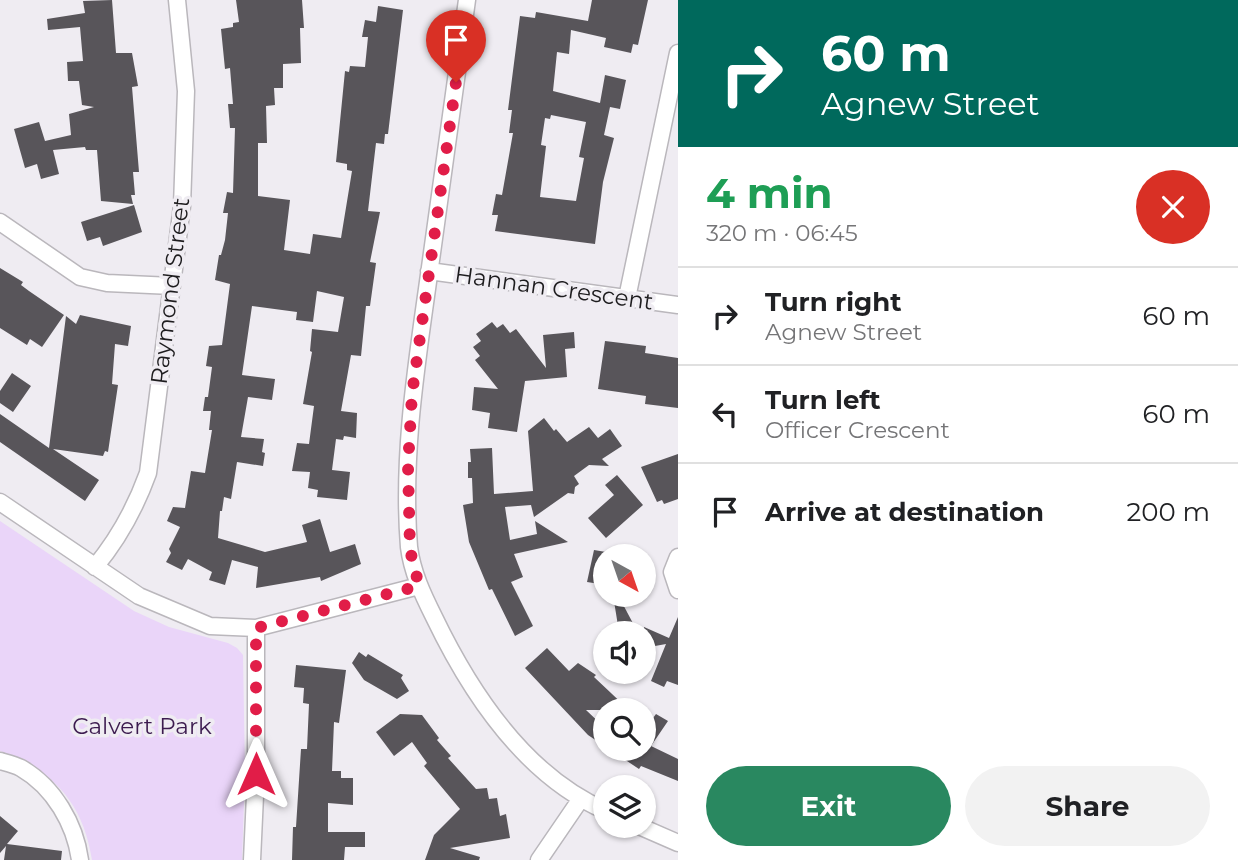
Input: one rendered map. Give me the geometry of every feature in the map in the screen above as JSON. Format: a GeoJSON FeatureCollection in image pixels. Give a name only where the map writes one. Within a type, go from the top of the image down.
{"type":"FeatureCollection","features":[{"type":"Feature","properties":{"kind":"street","name":"Raymond Street"},"geometry":{"type":"LineString","coordinates":[[95,567],[119,537],[136,506],[148,473],[182,206],[186,91],[177,0]]}},
{"type":"Feature","properties":{"kind":"street"},"geometry":{"type":"LineString","coordinates":[[467,0],[412,394],[408,466],[410,550],[419,586],[454,660],[485,706],[530,760],[580,800],[593,806]]}},
{"type":"Feature","properties":{"kind":"street"},"geometry":{"type":"LineString","coordinates":[[627,298],[678,53]]}},
{"type":"Feature","properties":{"kind":"street"},"geometry":{"type":"LineString","coordinates":[[0,222],[80,277],[107,283],[172,286]]}},
{"type":"Feature","properties":{"kind":"street","name":"Hannan Crescent"},"geometry":{"type":"LineString","coordinates":[[429,271],[678,305]]}},
{"type":"Feature","properties":{"kind":"street"},"geometry":{"type":"LineString","coordinates":[[0,502],[139,596],[210,626],[256,628],[419,586]]}},
{"type":"Feature","properties":{"kind":"street"},"geometry":{"type":"LineString","coordinates":[[678,557],[672,572],[678,590]]}},
{"type":"Feature","properties":{"kind":"street"},"geometry":{"type":"LineString","coordinates":[[252,860],[256,774],[256,628]]}},
{"type":"Feature","properties":{"kind":"street"},"geometry":{"type":"LineString","coordinates":[[0,761],[21,768],[46,789],[63,809],[77,842],[80,860]]}},
{"type":"Feature","properties":{"kind":"street"},"geometry":{"type":"LineString","coordinates":[[539,860],[580,800]]}},
{"type":"Feature","properties":{"kind":"street"},"geometry":{"type":"LineString","coordinates":[[656,834],[678,844]]}},
{"type":"Feature","properties":{"kind":"green space","name":"Calvert Park"},"geometry":{"type":"Polygon","coordinates":[[[0,521],[134,611],[169,627],[228,643],[243,655],[245,774],[242,860],[92,860],[81,821],[62,791],[35,768],[0,751],[0,521]]]}},
{"type":"Feature","properties":{"kind":"building"},"geometry":{"type":"Polygon","coordinates":[[[112,0],[116,53],[132,53],[138,86],[132,87],[139,172],[133,172],[133,204],[101,201],[97,150],[86,150],[85,147],[53,150],[59,174],[41,179],[37,164],[25,168],[14,129],[39,122],[45,141],[71,135],[69,114],[94,107],[82,105],[79,81],[68,81],[67,62],[83,61],[80,27],[48,30],[47,19],[85,13],[83,1],[112,0]]]}},
{"type":"Feature","properties":{"kind":"building"},"geometry":{"type":"Polygon","coordinates":[[[236,0],[302,0],[304,28],[300,28],[301,63],[283,64],[283,88],[274,88],[275,105],[266,106],[267,143],[258,143],[258,196],[290,200],[284,250],[310,254],[313,234],[341,238],[352,171],[347,170],[347,164],[336,162],[345,71],[349,72],[350,66],[365,67],[368,37],[362,37],[365,20],[376,22],[378,6],[403,10],[388,134],[385,134],[384,144],[376,143],[368,211],[380,212],[370,262],[376,263],[370,306],[366,306],[361,356],[351,355],[341,411],[357,413],[356,438],[344,436],[343,440],[336,439],[332,470],[350,472],[347,500],[317,497],[318,490],[308,488],[310,472],[292,471],[297,443],[309,444],[314,406],[303,404],[312,352],[312,329],[338,332],[344,297],[317,291],[313,322],[296,320],[297,312],[252,306],[242,375],[275,379],[272,400],[248,397],[241,437],[264,439],[263,466],[237,462],[231,499],[224,497],[220,511],[218,538],[265,552],[307,542],[302,525],[320,519],[330,552],[355,544],[361,564],[321,581],[320,577],[256,588],[258,567],[232,560],[225,585],[209,580],[212,572],[188,559],[182,570],[166,562],[180,527],[167,521],[173,507],[185,508],[191,471],[205,473],[212,430],[209,430],[211,411],[203,411],[212,367],[206,366],[209,346],[222,345],[230,284],[215,280],[219,255],[225,240],[228,213],[223,213],[227,192],[233,193],[235,128],[230,128],[228,104],[233,104],[230,68],[225,69],[221,29],[233,27],[233,23],[239,22],[236,0]]]}},
{"type":"Feature","properties":{"kind":"building"},"geometry":{"type":"Polygon","coordinates":[[[592,0],[648,0],[638,45],[633,44],[631,53],[604,47],[606,38],[571,30],[569,54],[557,52],[553,91],[600,103],[605,75],[626,80],[620,109],[610,107],[604,135],[614,138],[603,182],[595,244],[495,231],[498,215],[492,215],[496,194],[502,195],[513,133],[509,133],[512,110],[508,110],[520,16],[535,18],[536,12],[588,21],[592,0]],[[551,115],[550,119],[545,118],[541,145],[546,146],[540,197],[576,201],[584,158],[579,157],[586,122],[551,115]]]}},
{"type":"Feature","properties":{"kind":"building"},"geometry":{"type":"Polygon","coordinates":[[[134,205],[142,232],[103,246],[100,237],[87,241],[81,222],[134,205]]]}},
{"type":"Feature","properties":{"kind":"building"},"geometry":{"type":"Polygon","coordinates":[[[0,268],[23,282],[21,285],[64,315],[42,347],[30,339],[27,345],[0,328],[0,268]]]}},
{"type":"Feature","properties":{"kind":"building"},"geometry":{"type":"Polygon","coordinates":[[[80,315],[131,326],[128,346],[115,344],[112,384],[118,385],[108,452],[105,451],[103,456],[53,449],[99,480],[85,501],[0,442],[0,414],[49,448],[66,316],[76,324],[80,315]]]}},
{"type":"Feature","properties":{"kind":"building"},"geometry":{"type":"Polygon","coordinates":[[[492,322],[497,328],[503,324],[510,333],[516,329],[546,368],[543,335],[574,332],[575,348],[565,349],[567,377],[525,381],[517,432],[488,428],[490,413],[472,410],[474,387],[498,389],[475,360],[480,356],[473,347],[481,341],[476,334],[492,322]]]}},
{"type":"Feature","properties":{"kind":"building"},"geometry":{"type":"Polygon","coordinates":[[[605,341],[646,346],[645,353],[678,358],[678,408],[645,404],[646,396],[598,389],[605,341]]]}},
{"type":"Feature","properties":{"kind":"building"},"geometry":{"type":"Polygon","coordinates":[[[12,373],[31,386],[13,412],[0,403],[0,391],[12,373]]]}},
{"type":"Feature","properties":{"kind":"building"},"geometry":{"type":"Polygon","coordinates":[[[544,418],[567,442],[589,427],[598,438],[610,429],[622,446],[602,459],[609,466],[589,465],[574,476],[579,484],[575,487],[574,494],[568,493],[534,517],[531,505],[505,507],[510,540],[537,534],[535,521],[568,542],[514,554],[523,577],[511,582],[533,626],[515,636],[492,589],[489,590],[469,542],[463,505],[473,503],[468,462],[471,462],[470,449],[492,448],[494,494],[533,491],[528,431],[544,418]]]}},
{"type":"Feature","properties":{"kind":"building"},"geometry":{"type":"Polygon","coordinates":[[[678,454],[678,499],[664,504],[662,500],[657,502],[641,467],[678,454]]]}},
{"type":"Feature","properties":{"kind":"building"},"geometry":{"type":"Polygon","coordinates":[[[617,475],[643,505],[606,538],[588,518],[614,495],[605,485],[617,475]]]}},
{"type":"Feature","properties":{"kind":"building"},"geometry":{"type":"Polygon","coordinates":[[[593,555],[593,583],[587,582],[593,555]]]}},
{"type":"Feature","properties":{"kind":"building"},"geometry":{"type":"Polygon","coordinates":[[[615,607],[624,607],[632,621],[617,621],[615,607]]]}},
{"type":"Feature","properties":{"kind":"building"},"geometry":{"type":"Polygon","coordinates":[[[678,617],[678,685],[667,681],[664,687],[656,683],[656,669],[666,644],[656,646],[656,632],[669,638],[678,617]]]}},
{"type":"Feature","properties":{"kind":"building"},"geometry":{"type":"Polygon","coordinates":[[[547,648],[569,671],[578,663],[593,673],[593,684],[601,684],[616,698],[593,698],[593,710],[586,710],[593,717],[593,738],[588,735],[525,668],[547,648]]]}},
{"type":"Feature","properties":{"kind":"building"},"geometry":{"type":"Polygon","coordinates":[[[359,652],[366,657],[368,654],[403,675],[401,678],[409,691],[397,699],[364,680],[352,663],[359,652]]]}},
{"type":"Feature","properties":{"kind":"building"},"geometry":{"type":"Polygon","coordinates":[[[296,665],[346,670],[339,723],[334,722],[332,771],[341,771],[341,778],[353,778],[353,805],[328,803],[328,832],[365,832],[365,847],[345,847],[344,860],[292,860],[301,749],[307,749],[309,704],[303,703],[304,688],[294,687],[296,665]]]}},
{"type":"Feature","properties":{"kind":"building"},"geometry":{"type":"Polygon","coordinates":[[[400,714],[422,715],[439,738],[437,740],[451,756],[448,758],[476,789],[487,788],[489,799],[497,798],[500,816],[506,814],[510,838],[450,848],[480,857],[479,860],[425,860],[434,835],[460,809],[424,766],[427,763],[412,742],[394,756],[376,732],[400,714]]]}},
{"type":"Feature","properties":{"kind":"building"},"geometry":{"type":"Polygon","coordinates":[[[656,714],[668,721],[656,739],[656,714]]]}},
{"type":"Feature","properties":{"kind":"building"},"geometry":{"type":"Polygon","coordinates":[[[656,748],[678,759],[678,781],[641,766],[639,769],[627,761],[656,761],[656,748]]]}},
{"type":"Feature","properties":{"kind":"building"},"geometry":{"type":"Polygon","coordinates":[[[0,816],[18,831],[7,844],[62,851],[61,860],[4,860],[6,846],[0,853],[0,816]]]}},
{"type":"Feature","properties":{"kind":"route"},"geometry":{"type":"LineString","coordinates":[[256,774],[256,628],[419,586],[410,550],[408,466],[412,394],[456,82]]}}]}
